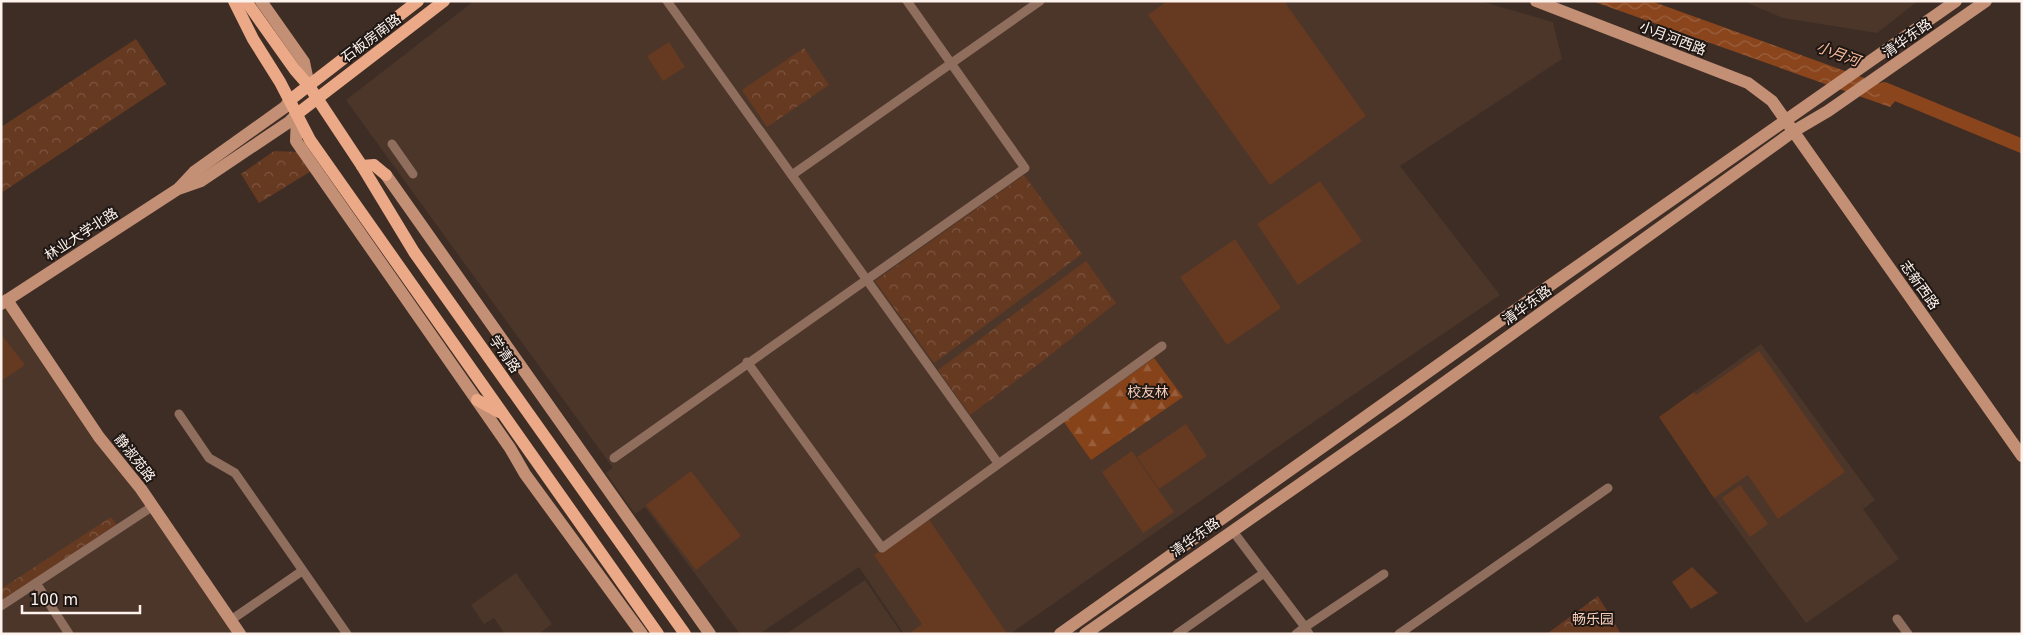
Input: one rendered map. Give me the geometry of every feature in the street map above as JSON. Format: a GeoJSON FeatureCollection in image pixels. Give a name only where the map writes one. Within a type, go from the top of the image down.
{"type":"FeatureCollection","features":[{"type":"Feature","properties":{"kind":"main road"},"geometry":{"type":"LineString","coordinates":[[234,1],[253,39],[290,100],[310,140],[658,634]]}},
{"type":"Feature","properties":{"kind":"main road","name":"学清路"},"geometry":{"type":"LineString","coordinates":[[246,1],[295,70],[309,86],[362,166],[414,252],[685,634]]}},
{"type":"Feature","properties":{"kind":"main road","name":"石板房南路"},"geometry":{"type":"LineString","coordinates":[[290,100],[418,1]]}},
{"type":"Feature","properties":{"kind":"main road","name":"石板房南路"},"geometry":{"type":"LineString","coordinates":[[297,114],[444,1]]}},
{"type":"Feature","properties":{"kind":"main road"},"geometry":{"type":"LineString","coordinates":[[362,166],[374,166],[386,175]]}},
{"type":"Feature","properties":{"kind":"main road"},"geometry":{"type":"LineString","coordinates":[[477,400],[501,413]]}},
{"type":"Feature","properties":{"kind":"street","name":"学清路"},"geometry":{"type":"LineString","coordinates":[[261,1],[304,62],[309,86]]}},
{"type":"Feature","properties":{"kind":"street"},"geometry":{"type":"LineString","coordinates":[[667,1],[998,463]]}},
{"type":"Feature","properties":{"kind":"street"},"geometry":{"type":"LineString","coordinates":[[614,458],[747,362],[1024,168],[908,1]]}},
{"type":"Feature","properties":{"kind":"street"},"geometry":{"type":"LineString","coordinates":[[792,175],[1040,1]]}},
{"type":"Feature","properties":{"kind":"street","name":"小月河西路"},"geometry":{"type":"LineString","coordinates":[[1536,1],[1748,83],[1772,101],[1794,131]]}},
{"type":"Feature","properties":{"kind":"street","name":"清华东路"},"geometry":{"type":"LineString","coordinates":[[1060,634],[1532,298],[1956,1]]}},
{"type":"Feature","properties":{"kind":"street","name":"清华东路"},"geometry":{"type":"LineString","coordinates":[[1085,634],[1542,313],[1794,131],[1847,98],[1986,1]]}},
{"type":"Feature","properties":{"kind":"street","name":"林业大学北路"},"geometry":{"type":"LineString","coordinates":[[178,190],[194,172],[286,107],[290,100]]}},
{"type":"Feature","properties":{"kind":"street","name":"林业大学北路"},"geometry":{"type":"LineString","coordinates":[[4,302],[178,190],[201,181],[289,122],[297,114]]}},
{"type":"Feature","properties":{"kind":"street"},"geometry":{"type":"LineString","coordinates":[[297,114],[296,141],[510,448],[524,474],[642,634]]}},
{"type":"Feature","properties":{"kind":"street","name":"志新西路"},"geometry":{"type":"LineString","coordinates":[[1794,131],[2022,456]]}},
{"type":"Feature","properties":{"kind":"street"},"geometry":{"type":"LineString","coordinates":[[392,144],[413,174]]}},
{"type":"Feature","properties":{"kind":"street","name":"学清路"},"geometry":{"type":"LineString","coordinates":[[386,175],[710,634]]}},
{"type":"Feature","properties":{"kind":"street"},"geometry":{"type":"LineString","coordinates":[[1532,298],[1542,313]]}},
{"type":"Feature","properties":{"kind":"street","name":"静淑苑路"},"geometry":{"type":"LineString","coordinates":[[4,302],[99,437],[153,506],[240,634]]}},
{"type":"Feature","properties":{"kind":"street"},"geometry":{"type":"LineString","coordinates":[[747,362],[882,548],[1162,346]]}},
{"type":"Feature","properties":{"kind":"street"},"geometry":{"type":"LineString","coordinates":[[179,414],[209,458],[234,473],[348,634]]}},
{"type":"Feature","properties":{"kind":"street"},"geometry":{"type":"LineString","coordinates":[[1399,634],[1608,488]]}},
{"type":"Feature","properties":{"kind":"street"},"geometry":{"type":"LineString","coordinates":[[1,606],[153,506]]}},
{"type":"Feature","properties":{"kind":"street"},"geometry":{"type":"LineString","coordinates":[[1232,530],[1307,630]]}},
{"type":"Feature","properties":{"kind":"street"},"geometry":{"type":"LineString","coordinates":[[231,620],[302,571]]}},
{"type":"Feature","properties":{"kind":"street"},"geometry":{"type":"LineString","coordinates":[[1177,634],[1264,573]]}},
{"type":"Feature","properties":{"kind":"street"},"geometry":{"type":"LineString","coordinates":[[1296,634],[1307,630],[1384,574]]}},
{"type":"Feature","properties":{"kind":"street"},"geometry":{"type":"LineString","coordinates":[[36,583],[69,634]]}},
{"type":"Feature","properties":{"kind":"street"},"geometry":{"type":"LineString","coordinates":[[1897,619],[1908,634]]}},
{"type":"Feature","properties":{"kind":"shaded area"},"geometry":{"type":"Polygon","coordinates":[[[474,1],[1480,1],[1553,22],[1562,59],[1400,166],[1500,295],[1312,423],[1010,634],[904,634],[859,567],[759,634],[740,634],[645,507],[635,514],[606,473],[613,468],[346,100],[474,1]]]}},
{"type":"Feature","properties":{"kind":"shaded area"},"geometry":{"type":"Polygon","coordinates":[[[1743,1],[1918,1],[1877,33],[1783,18],[1743,1]]]}},
{"type":"Feature","properties":{"kind":"shaded area"},"geometry":{"type":"Polygon","coordinates":[[[7,300],[236,634],[1,634],[1,304],[7,300]]]}},
{"type":"Feature","properties":{"kind":"shaded area"},"geometry":{"type":"Polygon","coordinates":[[[1761,344],[1875,500],[1863,509],[1899,559],[1806,623],[1714,498],[1659,417],[1761,344]]]}},
{"type":"Feature","properties":{"kind":"shaded area"},"geometry":{"type":"Polygon","coordinates":[[[516,573],[552,624],[539,634],[505,634],[494,618],[484,624],[471,605],[516,573]]]}},
{"type":"Feature","properties":{"kind":"shaded area"},"geometry":{"type":"Polygon","coordinates":[[[865,580],[902,634],[786,634],[865,580]]]}},
{"type":"Feature","properties":{"kind":"green space"},"geometry":{"type":"Polygon","coordinates":[[[1167,1],[1284,1],[1366,116],[1270,185],[1148,15],[1167,1]]]}},
{"type":"Feature","properties":{"kind":"green space"},"geometry":{"type":"Polygon","coordinates":[[[136,39],[166,84],[1,193],[1,127],[136,39]]]}},
{"type":"Feature","properties":{"kind":"green space"},"geometry":{"type":"Polygon","coordinates":[[[669,42],[685,67],[663,81],[647,56],[669,42]]]}},
{"type":"Feature","properties":{"kind":"green space"},"geometry":{"type":"Polygon","coordinates":[[[804,48],[829,85],[767,127],[742,90],[804,48]]]}},
{"type":"Feature","properties":{"kind":"green space"},"geometry":{"type":"Polygon","coordinates":[[[274,151],[299,152],[313,170],[259,203],[241,174],[274,151]]]}},
{"type":"Feature","properties":{"kind":"green space"},"geometry":{"type":"Polygon","coordinates":[[[1024,175],[1082,254],[934,363],[875,281],[1024,175]]]}},
{"type":"Feature","properties":{"kind":"green space"},"geometry":{"type":"Polygon","coordinates":[[[1320,181],[1362,241],[1298,285],[1257,224],[1320,181]]]}},
{"type":"Feature","properties":{"kind":"green space"},"geometry":{"type":"Polygon","coordinates":[[[1235,239],[1281,308],[1227,345],[1180,277],[1235,239]]]}},
{"type":"Feature","properties":{"kind":"green space"},"geometry":{"type":"Polygon","coordinates":[[[1086,261],[1116,303],[970,415],[938,370],[1086,261]]]}},
{"type":"Feature","properties":{"kind":"green space"},"geometry":{"type":"Polygon","coordinates":[[[1,334],[25,365],[1,381],[1,334]]]}},
{"type":"Feature","properties":{"kind":"green space"},"geometry":{"type":"Polygon","coordinates":[[[1759,351],[1845,472],[1778,519],[1748,475],[1714,498],[1659,417],[1694,392],[1696,395],[1759,351]]]}},
{"type":"Feature","properties":{"kind":"green space","name":"校友林"},"geometry":{"type":"Polygon","coordinates":[[[1154,358],[1183,397],[1091,460],[1064,422],[1154,358]]]}},
{"type":"Feature","properties":{"kind":"green space"},"geometry":{"type":"Polygon","coordinates":[[[1186,424],[1207,456],[1159,489],[1137,457],[1186,424]]]}},
{"type":"Feature","properties":{"kind":"green space"},"geometry":{"type":"Polygon","coordinates":[[[1132,451],[1174,512],[1143,533],[1102,472],[1132,451]]]}},
{"type":"Feature","properties":{"kind":"green space"},"geometry":{"type":"Polygon","coordinates":[[[691,471],[741,536],[696,570],[646,505],[691,471]]]}},
{"type":"Feature","properties":{"kind":"green space"},"geometry":{"type":"Polygon","coordinates":[[[1740,485],[1768,524],[1750,537],[1722,498],[1740,485]]]}},
{"type":"Feature","properties":{"kind":"green space"},"geometry":{"type":"Polygon","coordinates":[[[111,517],[119,528],[1,603],[1,589],[111,517]]]}},
{"type":"Feature","properties":{"kind":"green space"},"geometry":{"type":"Polygon","coordinates":[[[928,518],[1006,632],[1004,634],[909,634],[922,624],[874,555],[928,518]]]}},
{"type":"Feature","properties":{"kind":"green space"},"geometry":{"type":"Polygon","coordinates":[[[1692,567],[1718,593],[1691,609],[1672,582],[1692,567]]]}},
{"type":"Feature","properties":{"kind":"green space","name":"畅乐园"},"geometry":{"type":"Polygon","coordinates":[[[1598,596],[1621,634],[1548,633],[1598,596]]]}},
{"type":"Feature","properties":{"kind":"water"},"geometry":{"type":"Polygon","coordinates":[[[1592,1],[1651,1],[1903,92],[1890,107],[1592,1]]]}},
{"type":"Feature","properties":{"kind":"waterway","name":"小月河"},"geometry":{"type":"LineString","coordinates":[[1884,89],[2022,146]]}}]}
